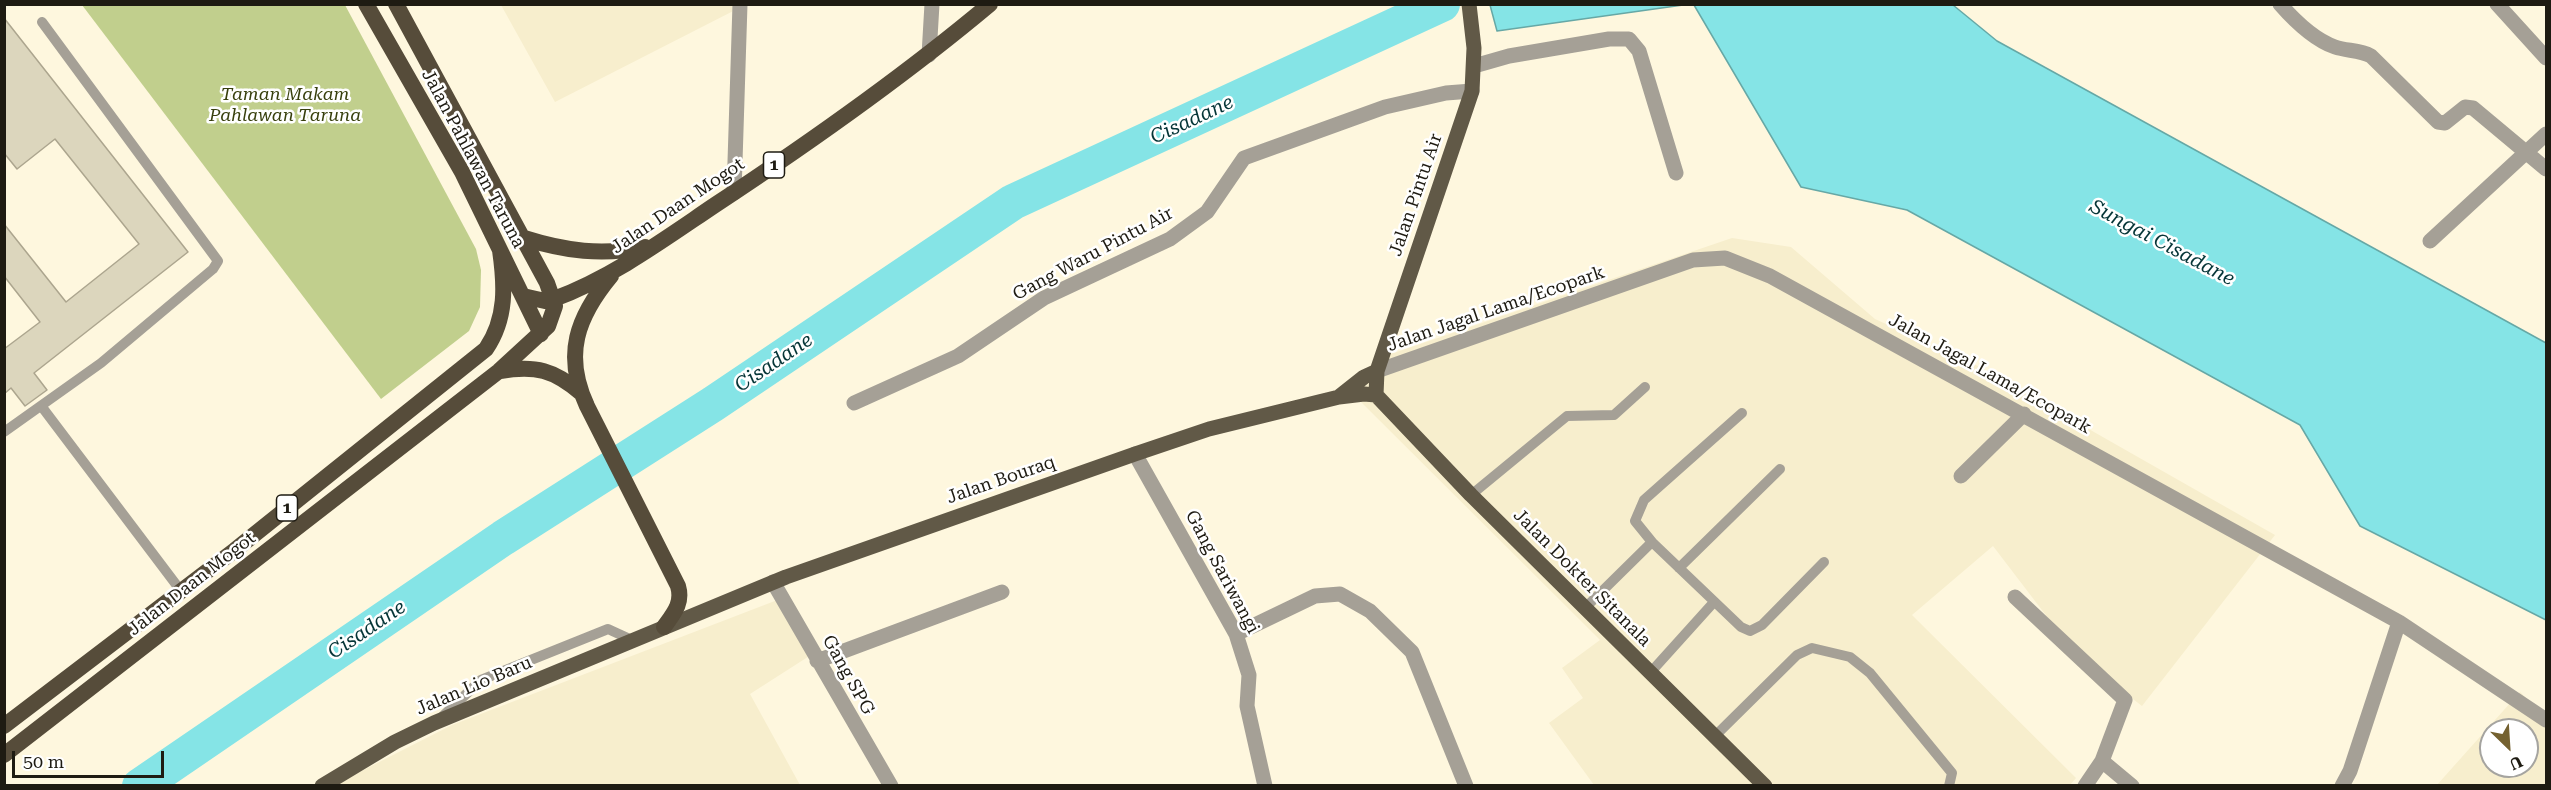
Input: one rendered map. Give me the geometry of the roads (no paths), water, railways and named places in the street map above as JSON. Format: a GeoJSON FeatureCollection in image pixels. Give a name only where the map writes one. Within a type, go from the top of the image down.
{"type":"FeatureCollection","features":[{"type":"Feature","properties":{"kind":"highway","name":"Jalan Pahlawan Taruna"},"geometry":{"type":"LineString","coordinates":[[366,4],[462,172],[541,334]]}},
{"type":"Feature","properties":{"kind":"highway","name":"Jalan Pahlawan Taruna"},"geometry":{"type":"LineString","coordinates":[[396,4],[524,238],[554,299]]}},
{"type":"Feature","properties":{"kind":"highway","name":"Jalan Daan Mogot"},"geometry":{"type":"LineString","coordinates":[[523,296],[545,301],[554,299],[615,271],[734,193],[929,55],[990,4]]}},
{"type":"Feature","properties":{"kind":"highway"},"geometry":{"type":"LineString","coordinates":[[524,238],[556,248],[589,253],[622,252],[655,245]]}},
{"type":"Feature","properties":{"kind":"highway","name":"Jalan Daan Mogot"},"geometry":{"type":"LineString","coordinates":[[4,726],[181,591],[486,348],[496,334],[502,317],[503,273],[500,250]]}},
{"type":"Feature","properties":{"kind":"highway"},"geometry":{"type":"LineString","coordinates":[[615,271],[592,299],[581,320],[576,344],[576,368],[584,400],[681,596],[679,604],[664,627]]}},
{"type":"Feature","properties":{"kind":"highway","name":"Jalan Daan Mogot"},"geometry":{"type":"LineString","coordinates":[[4,755],[500,371],[541,334],[553,316],[554,299]]}},
{"type":"Feature","properties":{"kind":"highway"},"geometry":{"type":"LineString","coordinates":[[500,371],[521,368],[543,370],[563,378],[584,400]]}},
{"type":"Feature","properties":{"kind":"main road","name":"Jalan Pintu Air"},"geometry":{"type":"LineString","coordinates":[[1376,396],[1377,371],[1472,91],[1474,48],[1469,4]]}},
{"type":"Feature","properties":{"kind":"main road"},"geometry":{"type":"LineString","coordinates":[[1340,397],[1364,377],[1377,371]]}},
{"type":"Feature","properties":{"kind":"main road","name":"Jalan Bouraq"},"geometry":{"type":"LineString","coordinates":[[647,634],[773,582],[1209,429],[1340,397],[1364,394],[1376,396]]}},
{"type":"Feature","properties":{"kind":"main road","name":"Jalan Dokter Sitanala"},"geometry":{"type":"LineString","coordinates":[[1376,396],[1471,495],[1765,786]]}},
{"type":"Feature","properties":{"kind":"main road","name":"Jalan Lio Baru"},"geometry":{"type":"LineString","coordinates":[[322,786],[394,742],[647,634]]}},
{"type":"Feature","properties":{"kind":"street"},"geometry":{"type":"LineString","coordinates":[[734,193],[740,4]]}},
{"type":"Feature","properties":{"kind":"street"},"geometry":{"type":"LineString","coordinates":[[929,55],[932,4]]}},
{"type":"Feature","properties":{"kind":"street"},"geometry":{"type":"LineString","coordinates":[[2280,4],[2321,41],[2337,48],[2363,52],[2371,56],[2438,122],[2445,123],[2465,107],[2472,108],[2547,169]]}},
{"type":"Feature","properties":{"kind":"street"},"geometry":{"type":"LineString","coordinates":[[2497,4],[2547,58]]}},
{"type":"Feature","properties":{"kind":"street"},"geometry":{"type":"LineString","coordinates":[[1474,66],[1509,56],[1609,39],[1629,39],[1639,51],[1676,173]]}},
{"type":"Feature","properties":{"kind":"street","name":"Gang Waru Pintu Air"},"geometry":{"type":"LineString","coordinates":[[854,403],[958,356],[1044,298],[1170,239],[1207,212],[1244,158],[1385,107],[1446,93],[1472,91]]}},
{"type":"Feature","properties":{"kind":"street"},"geometry":{"type":"LineString","coordinates":[[2430,241],[2547,134]]}},
{"type":"Feature","properties":{"kind":"street","name":"Jalan Jagal Lama/Ecopark"},"geometry":{"type":"LineString","coordinates":[[1377,371],[1693,260],[1725,258],[1770,276],[2399,622],[2547,720]]}},
{"type":"Feature","properties":{"kind":"street"},"geometry":{"type":"LineString","coordinates":[[1960,476],[2024,414]]}},
{"type":"Feature","properties":{"kind":"street","name":"Gang Sariwangi"},"geometry":{"type":"LineString","coordinates":[[1135,454],[1236,634],[1249,675],[1246,706],[1265,786]]}},
{"type":"Feature","properties":{"kind":"street","name":"Gang SPG"},"geometry":{"type":"LineString","coordinates":[[773,582],[891,786]]}},
{"type":"Feature","properties":{"kind":"street"},"geometry":{"type":"LineString","coordinates":[[818,661],[1002,592]]}},
{"type":"Feature","properties":{"kind":"street"},"geometry":{"type":"LineString","coordinates":[[1236,634],[1315,596],[1340,594],[1370,611],[1412,652],[1466,786]]}},
{"type":"Feature","properties":{"kind":"street"},"geometry":{"type":"LineString","coordinates":[[2015,597],[2125,700],[2102,761],[2085,786]]}},
{"type":"Feature","properties":{"kind":"street"},"geometry":{"type":"LineString","coordinates":[[2342,786],[2350,771],[2399,622]]}},
{"type":"Feature","properties":{"kind":"street"},"geometry":{"type":"LineString","coordinates":[[2102,761],[2132,786]]}},
{"type":"Feature","properties":{"kind":"lane"},"geometry":{"type":"LineString","coordinates":[[4,432],[101,363],[213,269],[218,261],[42,22]]}},
{"type":"Feature","properties":{"kind":"lane"},"geometry":{"type":"LineString","coordinates":[[1471,495],[1568,416],[1614,415],[1645,387]]}},
{"type":"Feature","properties":{"kind":"lane"},"geometry":{"type":"LineString","coordinates":[[42,407],[181,591]]}},
{"type":"Feature","properties":{"kind":"lane"},"geometry":{"type":"LineString","coordinates":[[1742,413],[1644,500],[1635,520],[1652,542],[1714,602],[1741,627],[1750,631],[1762,625],[1824,562]]}},
{"type":"Feature","properties":{"kind":"lane"},"geometry":{"type":"LineString","coordinates":[[1679,568],[1780,469]]}},
{"type":"Feature","properties":{"kind":"lane"},"geometry":{"type":"LineString","coordinates":[[1585,608],[1652,542]]}},
{"type":"Feature","properties":{"kind":"lane"},"geometry":{"type":"LineString","coordinates":[[1650,673],[1714,602]]}},
{"type":"Feature","properties":{"kind":"lane"},"geometry":{"type":"LineString","coordinates":[[435,723],[481,680],[608,629],[632,640]]}},
{"type":"Feature","properties":{"kind":"lane"},"geometry":{"type":"LineString","coordinates":[[1715,736],[1797,655],[1812,648],[1850,657],[1870,673],[1952,773],[1949,786]]}},
{"type":"Feature","properties":{"kind":"water"},"geometry":{"type":"Polygon","coordinates":[[[1490,4],[1683,5],[1497,31],[1490,4]]]}},
{"type":"Feature","properties":{"kind":"water","name":"Sungai Cisadane"},"geometry":{"type":"Polygon","coordinates":[[[1694,5],[1953,5],[1997,41],[2546,343],[2546,620],[2360,526],[2300,425],[1907,210],[1801,187],[1694,5]]]}},
{"type":"Feature","properties":{"kind":"waterway","name":"Cisadane"},"geometry":{"type":"LineString","coordinates":[[140,786],[503,538],[713,404],[1013,202],[1442,4]]}},
{"type":"Feature","properties":{"kind":"park label","name":"Taman Makam Pahlawan Taruna"},"geometry":{"type":"Point","coordinates":[285,106]}}]}
